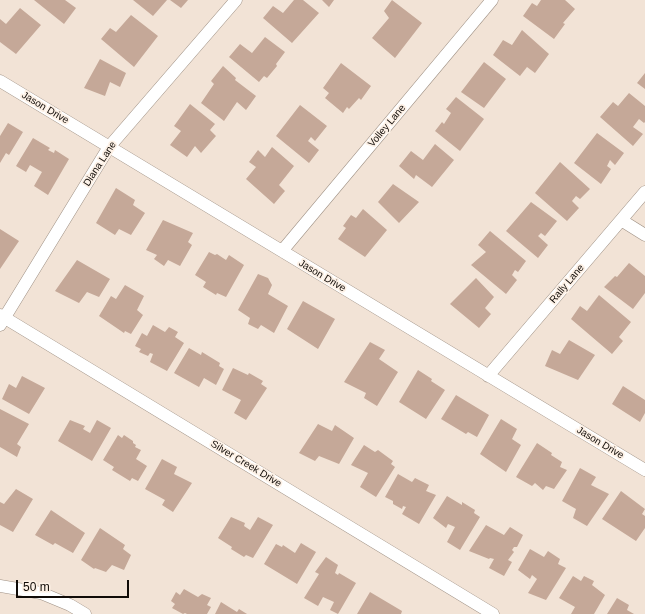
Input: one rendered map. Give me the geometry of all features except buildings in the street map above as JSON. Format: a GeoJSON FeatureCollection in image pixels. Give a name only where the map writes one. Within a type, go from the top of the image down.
{"type":"FeatureCollection","features":[{"type":"Feature","properties":{"kind":"street","name":"Diana Lane"},"geometry":{"type":"LineString","coordinates":[[2,319],[109,147],[236,0]]}},
{"type":"Feature","properties":{"kind":"street","name":"Volley Lane"},"geometry":{"type":"LineString","coordinates":[[282,252],[492,0]]}},
{"type":"Feature","properties":{"kind":"street","name":"Jason Drive"},"geometry":{"type":"LineString","coordinates":[[0,81],[645,470]]}},
{"type":"Feature","properties":{"kind":"street","name":"Rally Lane"},"geometry":{"type":"LineString","coordinates":[[488,376],[645,192]]}},
{"type":"Feature","properties":{"kind":"street"},"geometry":{"type":"LineString","coordinates":[[621,220],[645,235]]}},
{"type":"Feature","properties":{"kind":"street","name":"Silver Creek Drive"},"geometry":{"type":"LineString","coordinates":[[2,319],[493,614]]}},
{"type":"Feature","properties":{"kind":"street"},"geometry":{"type":"LineString","coordinates":[[0,586],[41,593],[70,605],[85,614]]}}]}
